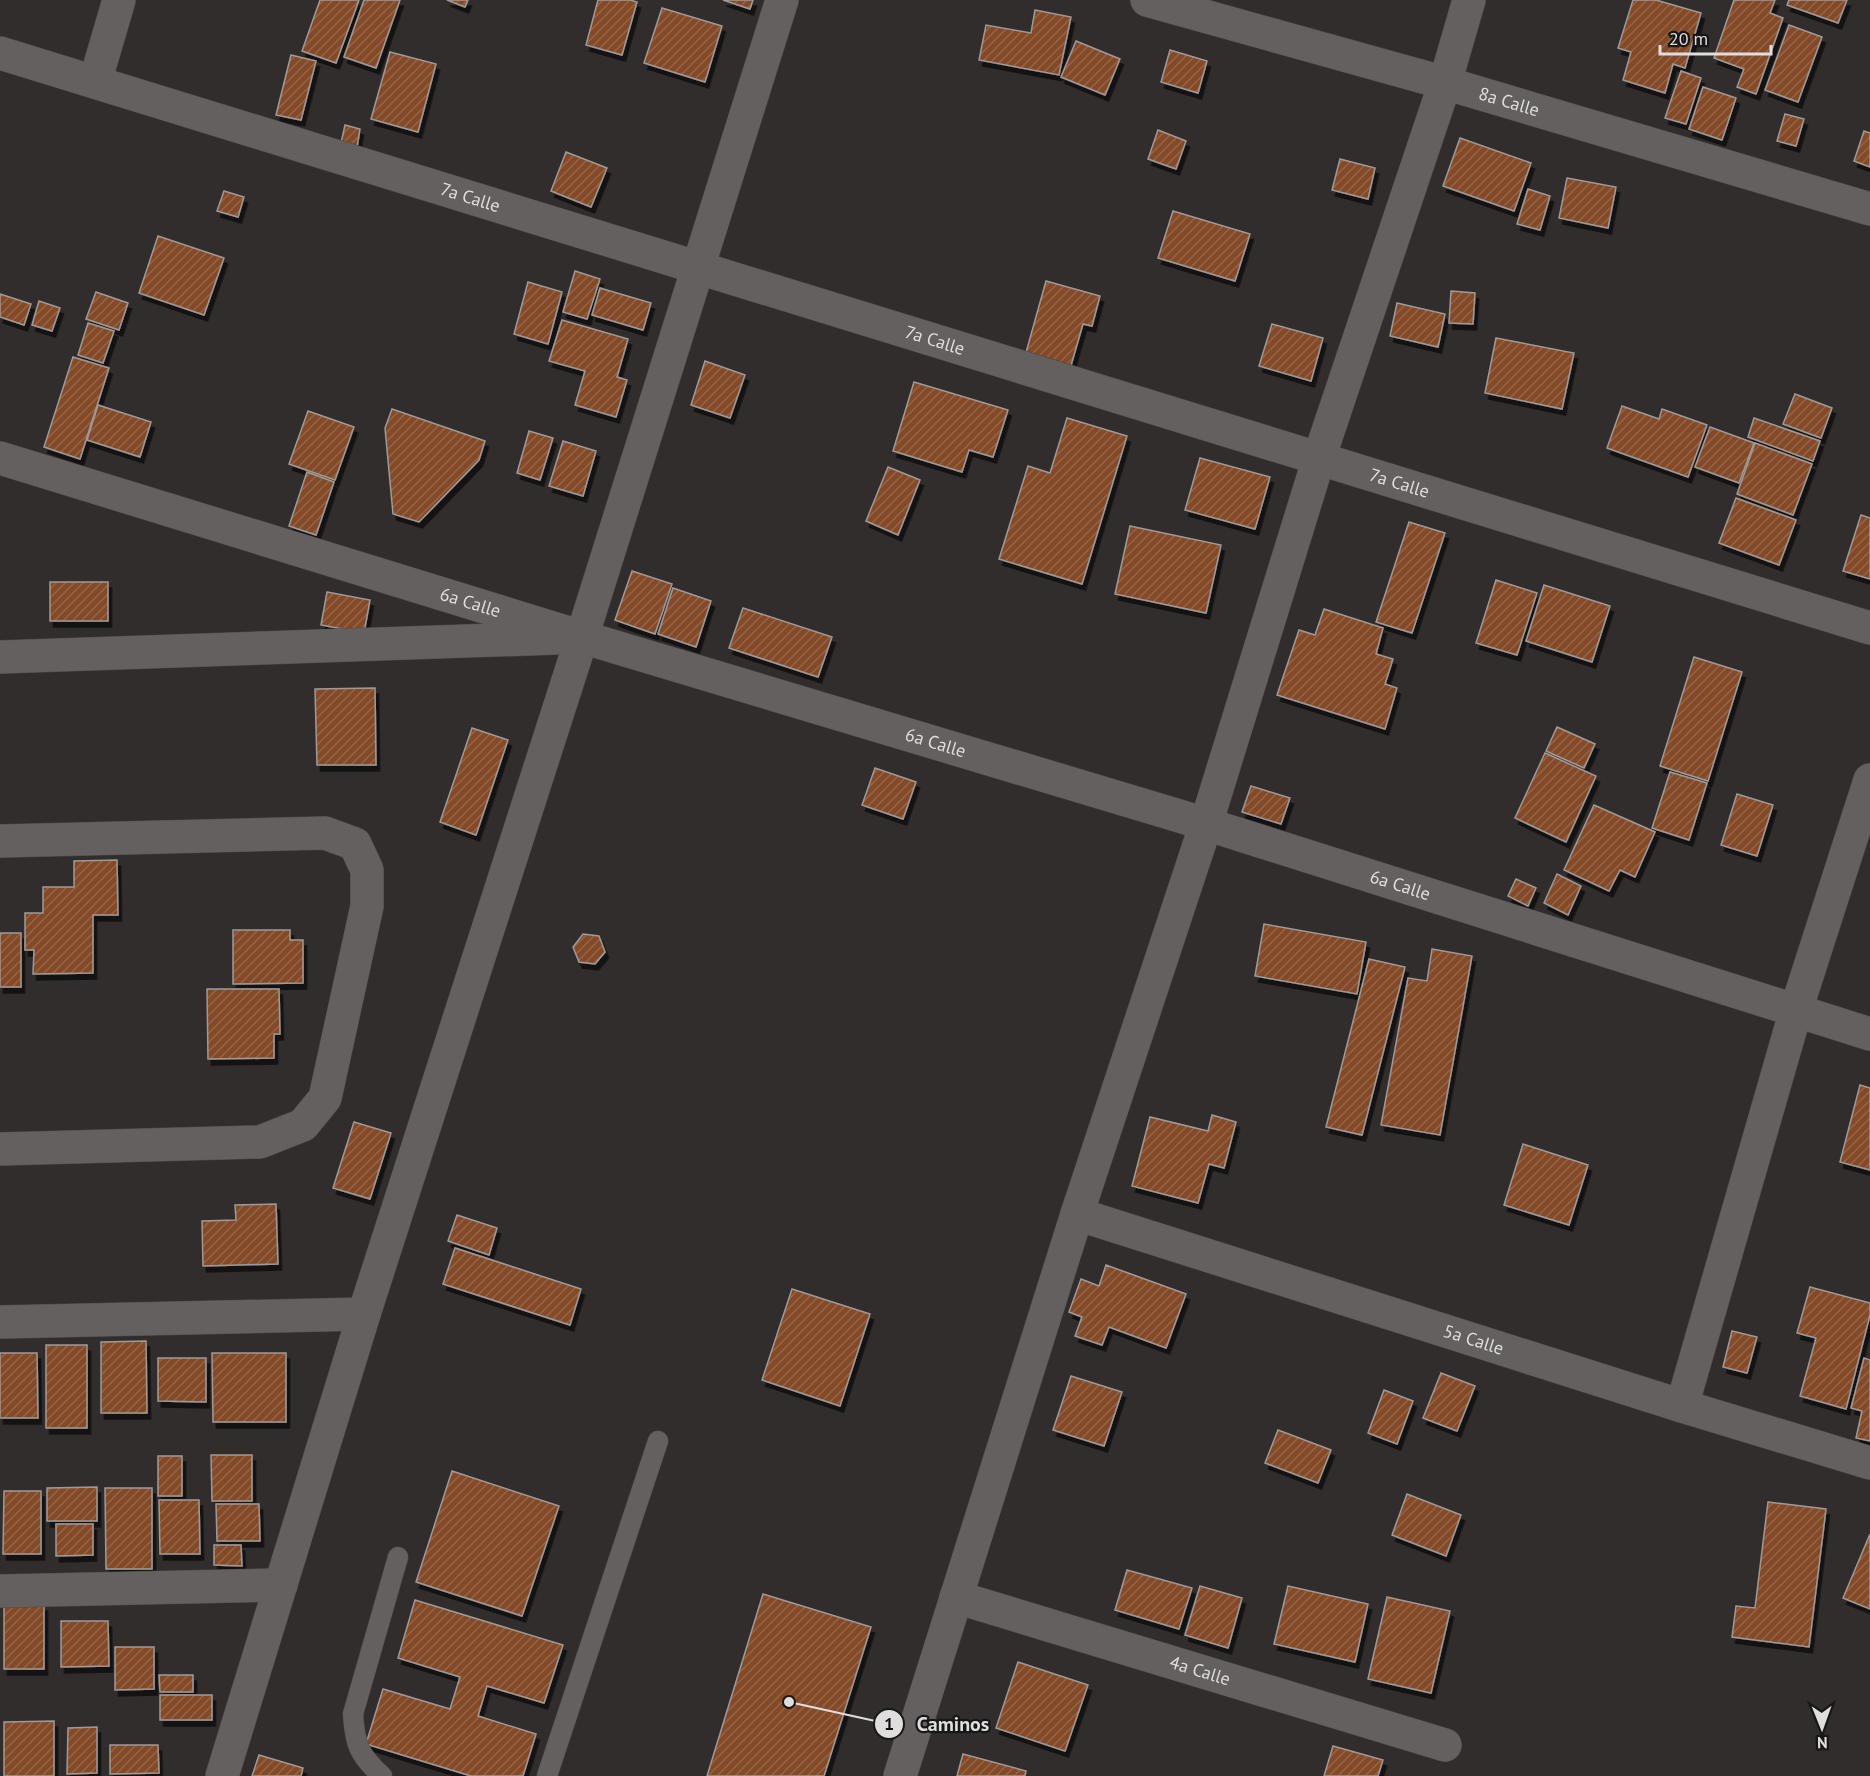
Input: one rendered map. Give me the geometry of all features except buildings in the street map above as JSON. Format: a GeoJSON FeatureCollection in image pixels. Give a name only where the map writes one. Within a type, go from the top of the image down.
{"type":"FeatureCollection","features":[{"type":"Feature","properties":{"kind":"street"},"geometry":{"type":"LineString","coordinates":[[95,82],[119,0]]}},
{"type":"Feature","properties":{"kind":"street"},"geometry":{"type":"LineString","coordinates":[[222,1776],[364,1314],[582,637],[782,0]]}},
{"type":"Feature","properties":{"kind":"street","name":"8a Calle"},"geometry":{"type":"LineString","coordinates":[[1147,0],[1444,83],[1870,209]]}},
{"type":"Feature","properties":{"kind":"street"},"geometry":{"type":"LineString","coordinates":[[900,1776],[1077,1215],[1206,824],[1319,458],[1444,83],[1469,0]]}},
{"type":"Feature","properties":{"kind":"street","name":"7a Calle"},"geometry":{"type":"LineString","coordinates":[[0,53],[1870,628]]}},
{"type":"Feature","properties":{"kind":"street","name":"6a Calle"},"geometry":{"type":"LineString","coordinates":[[0,458],[582,637],[1206,824],[1870,1034]]}},
{"type":"Feature","properties":{"kind":"street"},"geometry":{"type":"LineString","coordinates":[[0,657],[582,637]]}},
{"type":"Feature","properties":{"kind":"street"},"geometry":{"type":"LineString","coordinates":[[1682,1406],[1797,1010],[1870,780]]}},
{"type":"Feature","properties":{"kind":"street"},"geometry":{"type":"LineString","coordinates":[[0,842],[325,833],[355,844],[367,870],[367,906],[325,1098],[303,1125],[260,1142],[0,1149]]}},
{"type":"Feature","properties":{"kind":"street","name":"5a Calle"},"geometry":{"type":"LineString","coordinates":[[1077,1215],[1870,1463]]}},
{"type":"Feature","properties":{"kind":"street"},"geometry":{"type":"LineString","coordinates":[[0,1322],[364,1314]]}},
{"type":"Feature","properties":{"kind":"street"},"geometry":{"type":"LineString","coordinates":[[0,1591],[281,1584]]}},
{"type":"Feature","properties":{"kind":"street","name":"4a Calle"},"geometry":{"type":"LineString","coordinates":[[956,1597],[1445,1745]]}},
{"type":"Feature","properties":{"kind":"lane"},"geometry":{"type":"LineString","coordinates":[[548,1776],[658,1442]]}},
{"type":"Feature","properties":{"kind":"lane"},"geometry":{"type":"LineString","coordinates":[[382,1776],[368,1763],[355,1739],[353,1714],[398,1557]]}},
{"type":"Feature","properties":{"kind":"place","name":"Caminos"},"geometry":{"type":"Point","coordinates":[789,1702]}}]}
